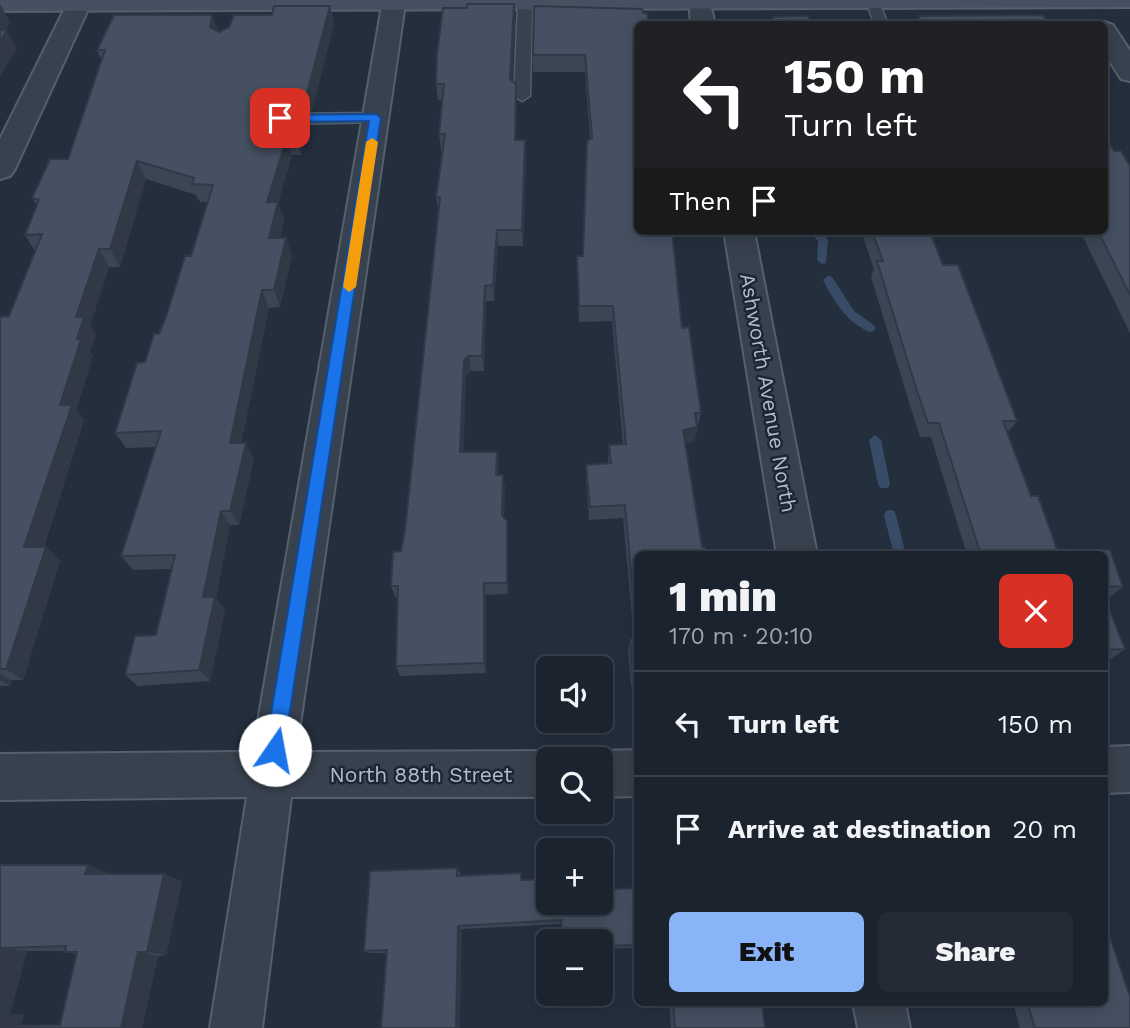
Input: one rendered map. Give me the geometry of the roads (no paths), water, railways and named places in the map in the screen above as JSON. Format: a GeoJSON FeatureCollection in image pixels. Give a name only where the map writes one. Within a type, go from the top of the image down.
{"type":"FeatureCollection","features":[{"type":"Feature","properties":{"kind":"street"},"geometry":{"type":"LineString","coordinates":[[1087,1],[1099,21]]}},
{"type":"Feature","properties":{"kind":"street"},"geometry":{"type":"LineString","coordinates":[[0,4],[78,5],[236,14],[393,4],[526,4],[701,14],[876,13],[1130,1]]}},
{"type":"Feature","properties":{"kind":"street"},"geometry":{"type":"LineString","coordinates":[[236,1028],[270,775],[393,4]]}},
{"type":"Feature","properties":{"kind":"street"},"geometry":{"type":"LineString","coordinates":[[0,169],[78,5]]}},
{"type":"Feature","properties":{"kind":"street"},"geometry":{"type":"LineString","coordinates":[[1108,37],[1130,73]]}},
{"type":"Feature","properties":{"kind":"street","name":"Ashworth Avenue North"},"geometry":{"type":"LineString","coordinates":[[740,235],[796,551]]}},
{"type":"Feature","properties":{"kind":"street"},"geometry":{"type":"LineString","coordinates":[[1108,770],[1130,769]]}},
{"type":"Feature","properties":{"kind":"street","name":"North 88th Street"},"geometry":{"type":"LineString","coordinates":[[1,781],[270,775],[536,774]]}},
{"type":"Feature","properties":{"kind":"street"},"geometry":{"type":"LineString","coordinates":[[613,774],[634,774]]}},
{"type":"Feature","properties":{"kind":"street"},"geometry":{"type":"LineString","coordinates":[[880,1006],[884,1028]]}},
{"type":"Feature","properties":{"kind":"lane"},"geometry":{"type":"LineString","coordinates":[[522,96],[526,4]]}},
{"type":"Feature","properties":{"kind":"lane"},"geometry":{"type":"LineString","coordinates":[[280,118],[376,118]]}},
{"type":"Feature","properties":{"kind":"waterway"},"geometry":{"type":"LineString","coordinates":[[818,235],[823,240],[822,260]]}},
{"type":"Feature","properties":{"kind":"waterway"},"geometry":{"type":"LineString","coordinates":[[828,280],[850,313],[870,328]]}},
{"type":"Feature","properties":{"kind":"waterway"},"geometry":{"type":"LineString","coordinates":[[875,440],[884,484]]}},
{"type":"Feature","properties":{"kind":"waterway"},"geometry":{"type":"LineString","coordinates":[[890,515],[899,551]]}}]}
